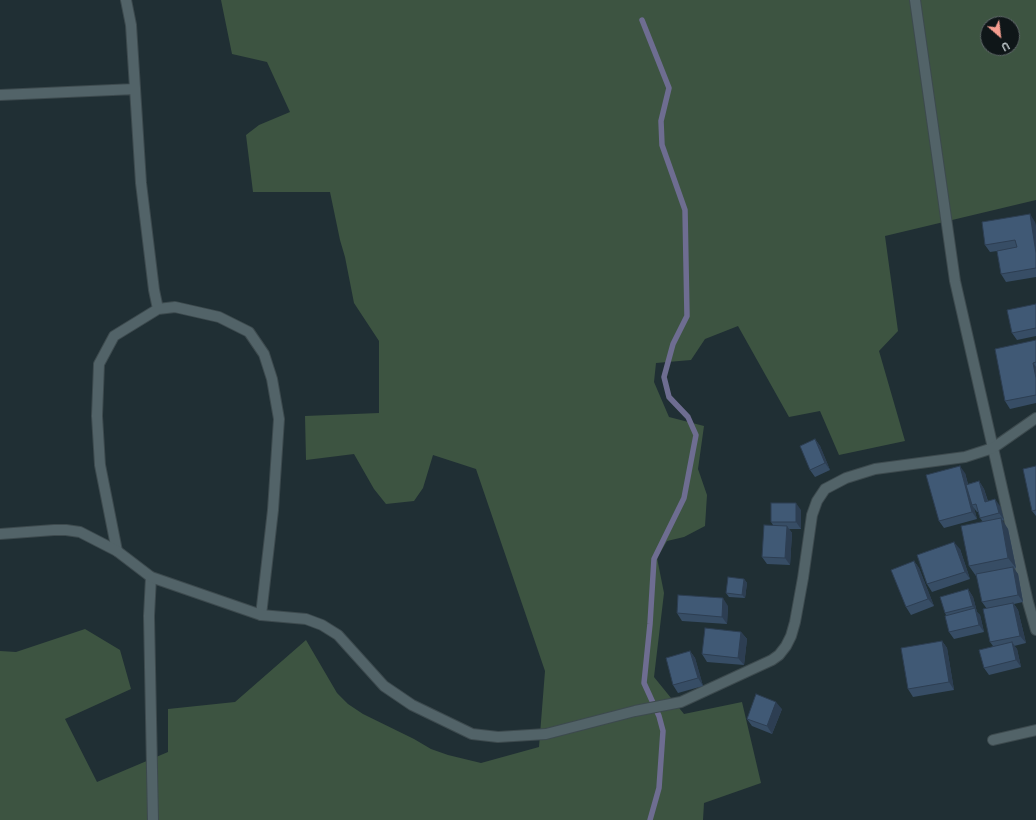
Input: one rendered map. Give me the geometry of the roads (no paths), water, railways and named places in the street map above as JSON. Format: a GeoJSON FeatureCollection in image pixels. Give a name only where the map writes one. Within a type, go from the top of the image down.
{"type":"FeatureCollection","features":[{"type":"Feature","properties":{"kind":"street"},"geometry":{"type":"LineString","coordinates":[[126,0],[131,25],[141,182],[154,290],[158,308]]}},
{"type":"Feature","properties":{"kind":"street"},"geometry":{"type":"LineString","coordinates":[[915,0],[955,281],[1028,602],[1036,630]]}},
{"type":"Feature","properties":{"kind":"street"},"geometry":{"type":"LineString","coordinates":[[0,95],[135,89]]}},
{"type":"Feature","properties":{"kind":"street"},"geometry":{"type":"LineString","coordinates":[[117,551],[100,465],[97,416],[99,364],[114,336],[158,308],[175,307],[219,316],[249,332],[264,354],[272,379],[279,420],[274,510],[261,615]]}},
{"type":"Feature","properties":{"kind":"street"},"geometry":{"type":"LineString","coordinates":[[0,534],[66,530],[80,532],[117,551],[151,577],[261,615],[306,619],[322,625],[338,635],[384,686],[412,705],[472,734],[498,737],[546,734],[635,711],[681,702],[762,665],[779,655],[791,636],[795,622],[812,515],[817,501],[825,489],[846,478],[875,469],[965,457],[993,448],[1036,418]]}},
{"type":"Feature","properties":{"kind":"street"},"geometry":{"type":"LineString","coordinates":[[151,577],[149,616],[153,820]]}},
{"type":"Feature","properties":{"kind":"street"},"geometry":{"type":"LineString","coordinates":[[993,740],[1036,730]]}},
{"type":"Feature","properties":{"kind":"waterway"},"geometry":{"type":"LineString","coordinates":[[642,20],[669,88],[661,121],[662,145],[685,210],[687,316],[673,344],[664,377],[669,397],[688,417],[696,435],[684,498],[654,559],[650,624],[644,683],[659,716],[663,731],[659,788],[650,820]]}}]}
